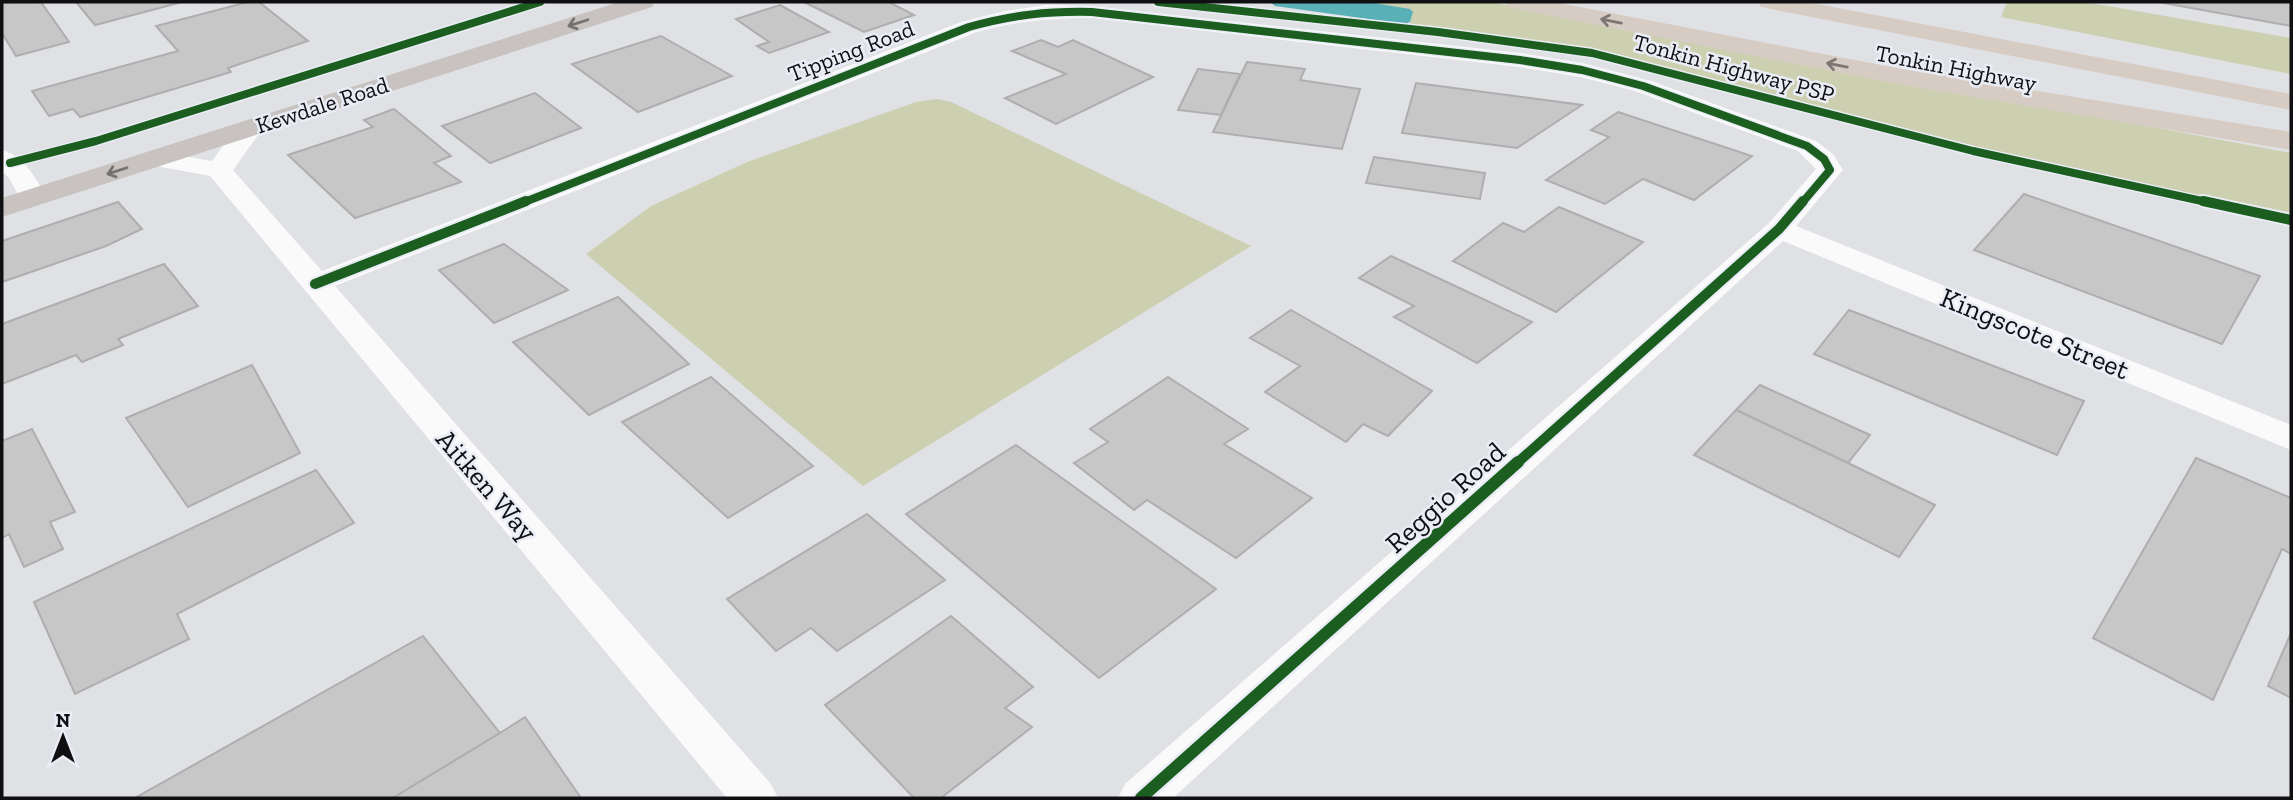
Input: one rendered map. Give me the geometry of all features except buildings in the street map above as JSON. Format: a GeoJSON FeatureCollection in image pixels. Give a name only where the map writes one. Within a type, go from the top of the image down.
{"type":"FeatureCollection","features":[{"type":"Feature","properties":{"kind":"highway"},"geometry":{"type":"LineString","coordinates":[[1517,2],[1902,77],[2291,139]]}},
{"type":"Feature","properties":{"kind":"highway","name":"Tonkin Highway"},"geometry":{"type":"LineString","coordinates":[[1620,2],[2291,139]]}},
{"type":"Feature","properties":{"kind":"highway","name":"Tonkin Highway"},"geometry":{"type":"LineString","coordinates":[[1770,2],[2291,102]]}},
{"type":"Feature","properties":{"kind":"highway"},"geometry":{"type":"LineString","coordinates":[[1858,2],[2291,96]]}},
{"type":"Feature","properties":{"kind":"main road","name":"Kewdale Road"},"geometry":{"type":"LineString","coordinates":[[14,178],[574,2]]}},
{"type":"Feature","properties":{"kind":"main road","name":"Kewdale Road"},"geometry":{"type":"LineString","coordinates":[[14,178],[154,159],[643,2]]}},
{"type":"Feature","properties":{"kind":"main road","name":"Kewdale Road"},"geometry":{"type":"LineString","coordinates":[[2,208],[14,178]]}},
{"type":"Feature","properties":{"kind":"street","name":"Tipping Road"},"geometry":{"type":"LineString","coordinates":[[315,284],[969,27],[1005,17],[1046,11],[1137,16],[1520,60],[1582,70],[1643,86],[1783,135],[1807,146],[1824,159],[1830,170],[1779,229]]}},
{"type":"Feature","properties":{"kind":"street"},"geometry":{"type":"LineString","coordinates":[[154,159],[219,170],[252,127]]}},
{"type":"Feature","properties":{"kind":"street","name":"Aitken Way"},"geometry":{"type":"LineString","coordinates":[[219,170],[755,798]]}},
{"type":"Feature","properties":{"kind":"street","name":"Kingscote Street"},"geometry":{"type":"LineString","coordinates":[[1779,229],[2291,438]]}},
{"type":"Feature","properties":{"kind":"street","name":"Reggio Road"},"geometry":{"type":"LineString","coordinates":[[1141,798],[1779,229]]}},
{"type":"Feature","properties":{"kind":"green space"},"geometry":{"type":"Polygon","coordinates":[[[1368,2],[1490,2],[2291,153],[2291,220],[1973,151],[1592,53],[1409,29],[1412,10],[1368,2]]]}},
{"type":"Feature","properties":{"kind":"green space"},"geometry":{"type":"Polygon","coordinates":[[[2007,2],[2085,2],[2291,38],[2291,74],[2001,17],[2007,2]]]}},
{"type":"Feature","properties":{"kind":"green space"},"geometry":{"type":"Polygon","coordinates":[[[937,99],[951,102],[1251,246],[863,486],[586,254],[651,206],[747,162],[916,102],[937,99]]]}},
{"type":"Feature","properties":{"kind":"water"},"geometry":{"type":"Polygon","coordinates":[[[1270,2],[1368,2],[1410,9],[1413,12],[1410,22],[1404,24],[1275,6],[1270,2]]]}},
{"type":"Feature","properties":{"kind":"cycle path"},"geometry":{"type":"LineString","coordinates":[[10,163],[96,141],[540,2]]}},
{"type":"Feature","properties":{"kind":"cycle path","name":"Tonkin Highway PSP"},"geometry":{"type":"LineString","coordinates":[[1158,2],[1438,32],[1592,53],[1973,151],[2291,220]]}},
{"type":"Feature","properties":{"kind":"cycle path"},"geometry":{"type":"LineString","coordinates":[[315,284],[969,27],[1005,17],[1046,11],[1092,12],[1520,60],[1582,70],[1643,86],[1807,146],[1824,159],[1830,170],[1779,229],[1141,798]]}}]}
